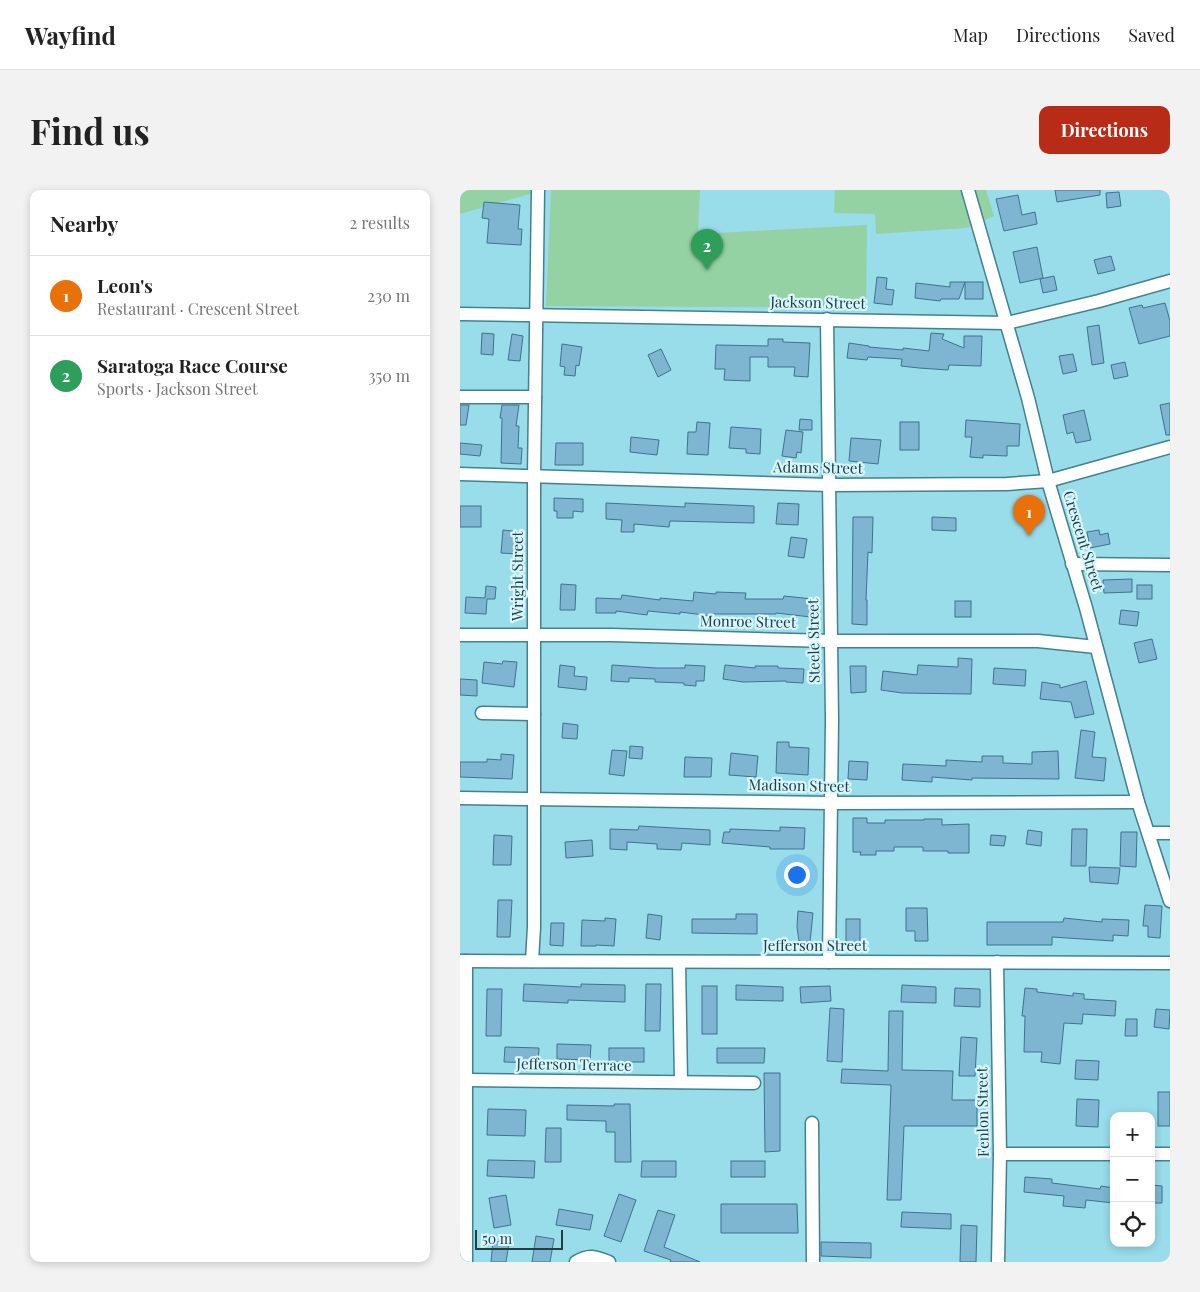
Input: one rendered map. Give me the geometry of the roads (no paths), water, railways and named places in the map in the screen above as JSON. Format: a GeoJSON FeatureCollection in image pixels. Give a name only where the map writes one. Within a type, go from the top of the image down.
{"type":"FeatureCollection","features":[{"type":"Feature","properties":{"kind":"street","name":"Wright Street"},"geometry":{"type":"LineString","coordinates":[[532,961],[534,927],[534,477],[538,190]]}},
{"type":"Feature","properties":{"kind":"street","name":"Crescent Street"},"geometry":{"type":"LineString","coordinates":[[968,190],[1028,398],[1048,481],[1120,728],[1138,802],[1170,901]]}},
{"type":"Feature","properties":{"kind":"street","name":"Jackson Street"},"geometry":{"type":"LineString","coordinates":[[460,314],[1007,323],[1099,301],[1170,281]]}},
{"type":"Feature","properties":{"kind":"street","name":"Steele Street"},"geometry":{"type":"LineString","coordinates":[[827,320],[830,962]]}},
{"type":"Feature","properties":{"kind":"street"},"geometry":{"type":"LineString","coordinates":[[460,397],[535,397]]}},
{"type":"Feature","properties":{"kind":"street","name":"Adams Street"},"geometry":{"type":"LineString","coordinates":[[460,474],[828,486],[1007,484],[1048,481],[1170,447]]}},
{"type":"Feature","properties":{"kind":"street"},"geometry":{"type":"LineString","coordinates":[[1072,564],[1170,565]]}},
{"type":"Feature","properties":{"kind":"street","name":"Monroe Street"},"geometry":{"type":"LineString","coordinates":[[460,636],[612,635],[830,641],[1038,641],[1096,647]]}},
{"type":"Feature","properties":{"kind":"street"},"geometry":{"type":"LineString","coordinates":[[482,713],[534,714]]}},
{"type":"Feature","properties":{"kind":"street","name":"Madison Street"},"geometry":{"type":"LineString","coordinates":[[460,798],[830,804],[1138,802]]}},
{"type":"Feature","properties":{"kind":"street"},"geometry":{"type":"LineString","coordinates":[[1149,833],[1170,833]]}},
{"type":"Feature","properties":{"kind":"street"},"geometry":{"type":"LineString","coordinates":[[463,961],[466,1080],[466,1262]]}},
{"type":"Feature","properties":{"kind":"street","name":"Jefferson Street"},"geometry":{"type":"LineString","coordinates":[[463,961],[1170,963]]}},
{"type":"Feature","properties":{"kind":"street"},"geometry":{"type":"LineString","coordinates":[[679,962],[681,1082]]}},
{"type":"Feature","properties":{"kind":"street","name":"Fenlon Street"},"geometry":{"type":"LineString","coordinates":[[997,962],[1000,1154],[998,1262]]}},
{"type":"Feature","properties":{"kind":"street","name":"Jefferson Terrace"},"geometry":{"type":"LineString","coordinates":[[466,1080],[754,1083]]}},
{"type":"Feature","properties":{"kind":"street"},"geometry":{"type":"LineString","coordinates":[[812,1123],[813,1262]]}},
{"type":"Feature","properties":{"kind":"street"},"geometry":{"type":"LineString","coordinates":[[1000,1154],[1110,1154]]}},
{"type":"Feature","properties":{"kind":"street"},"geometry":{"type":"LineString","coordinates":[[1155,1154],[1170,1154]]}},
{"type":"Feature","properties":{"kind":"street"},"geometry":{"type":"LineString","coordinates":[[576,1262],[584,1257],[594,1256],[609,1262]]}},
{"type":"Feature","properties":{"kind":"place","name":"Saratoga Race Course"},"geometry":{"type":"Point","coordinates":[707,270]}},
{"type":"Feature","properties":{"kind":"place","name":"Leon's"},"geometry":{"type":"Point","coordinates":[1029,536]}}]}
